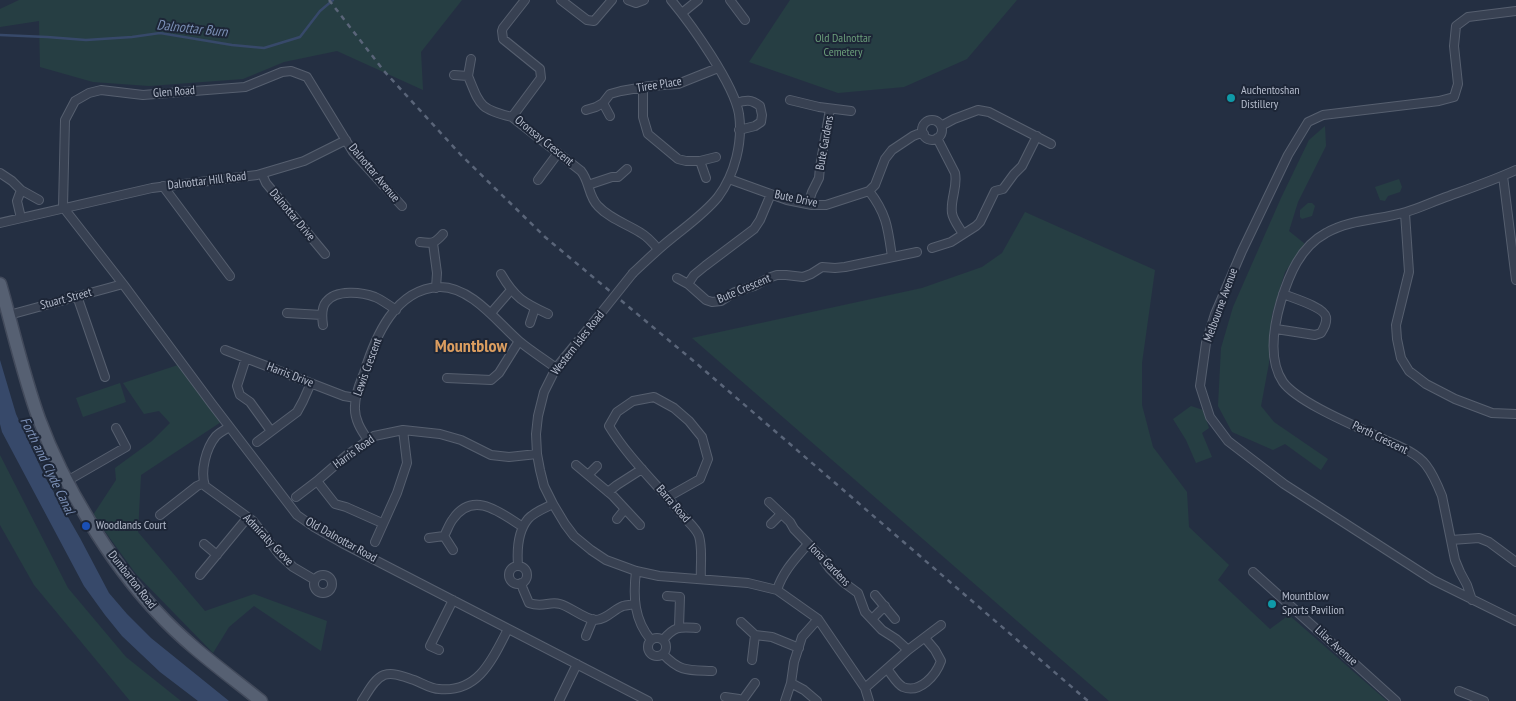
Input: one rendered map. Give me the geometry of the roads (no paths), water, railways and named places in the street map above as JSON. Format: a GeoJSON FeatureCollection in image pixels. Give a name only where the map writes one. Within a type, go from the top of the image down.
{"type":"FeatureCollection","features":[{"type":"Feature","properties":{"kind":"main road","name":"Dumbarton Road"},"geometry":{"type":"LineString","coordinates":[[0,284],[32,401],[54,456],[85,514],[108,550],[157,613],[188,642],[260,701]]}},
{"type":"Feature","properties":{"kind":"street","name":"Oronsay Crescent"},"geometry":{"type":"LineString","coordinates":[[525,0],[503,28],[503,39],[540,69],[541,78],[512,117],[581,171],[588,185],[590,195],[599,207],[618,222],[648,237],[658,249]]}},
{"type":"Feature","properties":{"kind":"street"},"geometry":{"type":"LineString","coordinates":[[561,0],[590,21],[597,19],[612,0]]}},
{"type":"Feature","properties":{"kind":"street"},"geometry":{"type":"LineString","coordinates":[[628,0],[636,3],[644,0]]}},
{"type":"Feature","properties":{"kind":"street","name":"Western Isles Road"},"geometry":{"type":"LineString","coordinates":[[671,0],[682,13],[718,68],[736,103],[739,114],[739,140],[736,157],[729,179],[717,198],[632,273],[598,318],[556,368],[544,392],[536,434],[537,454],[544,486],[553,504],[574,536],[606,560],[636,571],[659,576],[748,583],[778,590],[818,620],[865,688],[869,701]]}},
{"type":"Feature","properties":{"kind":"street"},"geometry":{"type":"LineString","coordinates":[[682,13],[698,0]]}},
{"type":"Feature","properties":{"kind":"street"},"geometry":{"type":"LineString","coordinates":[[730,0],[746,20]]}},
{"type":"Feature","properties":{"kind":"street","name":"Melbourne Avenue"},"geometry":{"type":"LineString","coordinates":[[1516,11],[1468,17],[1456,26],[1454,46],[1458,84],[1454,97],[1439,102],[1323,115],[1308,122],[1288,155],[1242,251],[1215,314],[1206,343],[1200,386],[1210,417],[1228,441],[1284,484],[1432,580],[1516,621]]}},
{"type":"Feature","properties":{"kind":"street"},"geometry":{"type":"LineString","coordinates":[[471,60],[468,76],[480,104],[491,112],[512,117]]}},
{"type":"Feature","properties":{"kind":"street","name":"Tiree Place"},"geometry":{"type":"LineString","coordinates":[[586,110],[603,103],[610,94],[621,90],[678,84],[718,68]]}},
{"type":"Feature","properties":{"kind":"street","name":"Glen Road"},"geometry":{"type":"LineString","coordinates":[[63,207],[65,120],[76,101],[89,93],[101,90],[144,95],[245,87],[282,72],[295,72],[307,77],[346,140]]}},
{"type":"Feature","properties":{"kind":"street"},"geometry":{"type":"LineString","coordinates":[[454,75],[468,76]]}},
{"type":"Feature","properties":{"kind":"street"},"geometry":{"type":"LineString","coordinates":[[643,88],[643,117],[648,134],[678,159],[700,161],[716,157]]}},
{"type":"Feature","properties":{"kind":"street"},"geometry":{"type":"LineString","coordinates":[[736,103],[752,100],[760,106],[762,115],[761,122],[755,126],[739,130]]}},
{"type":"Feature","properties":{"kind":"street","name":"Bute Gardens"},"geometry":{"type":"LineString","coordinates":[[790,100],[830,109],[851,111]]}},
{"type":"Feature","properties":{"kind":"street"},"geometry":{"type":"LineString","coordinates":[[603,103],[610,116]]}},
{"type":"Feature","properties":{"kind":"street","name":"Bute Gardens"},"geometry":{"type":"LineString","coordinates":[[808,204],[819,178],[830,109]]}},
{"type":"Feature","properties":{"kind":"street"},"geometry":{"type":"LineString","coordinates":[[941,126],[978,110],[989,112],[1051,144]]}},
{"type":"Feature","properties":{"kind":"street"},"geometry":{"type":"LineString","coordinates":[[892,257],[886,221],[882,210],[869,191],[875,185],[892,150],[918,134],[924,134],[931,139],[937,138],[941,134],[941,126],[937,122],[928,121],[923,128],[924,134]]}},
{"type":"Feature","properties":{"kind":"street"},"geometry":{"type":"LineString","coordinates":[[932,248],[951,242],[980,222],[995,191],[1002,189],[1022,166],[1037,136]]}},
{"type":"Feature","properties":{"kind":"street"},"geometry":{"type":"LineString","coordinates":[[937,138],[956,179],[952,214],[963,234]]}},
{"type":"Feature","properties":{"kind":"street","name":"Dalnottar Hill Road"},"geometry":{"type":"LineString","coordinates":[[0,223],[63,207],[163,186],[262,174],[304,161],[346,140]]}},
{"type":"Feature","properties":{"kind":"street","name":"Dalnottar Avenue"},"geometry":{"type":"LineString","coordinates":[[346,140],[353,152],[402,206]]}},
{"type":"Feature","properties":{"kind":"street"},"geometry":{"type":"LineString","coordinates":[[538,180],[558,153]]}},
{"type":"Feature","properties":{"kind":"street"},"geometry":{"type":"LineString","coordinates":[[700,161],[706,178]]}},
{"type":"Feature","properties":{"kind":"street"},"geometry":{"type":"LineString","coordinates":[[588,185],[612,177],[618,177],[627,168]]}},
{"type":"Feature","properties":{"kind":"street","name":"Perth Crescent"},"geometry":{"type":"LineString","coordinates":[[1472,600],[1455,560],[1442,496],[1426,464],[1408,451],[1330,414],[1290,391],[1282,381],[1274,360],[1277,318],[1283,294],[1299,258],[1311,244],[1326,233],[1351,223],[1405,212],[1516,170]]}},
{"type":"Feature","properties":{"kind":"street"},"geometry":{"type":"LineString","coordinates":[[0,172],[21,190],[38,200]]}},
{"type":"Feature","properties":{"kind":"street","name":"Dalnottar Drive"},"geometry":{"type":"LineString","coordinates":[[262,174],[266,183],[325,254]]}},
{"type":"Feature","properties":{"kind":"street"},"geometry":{"type":"LineString","coordinates":[[1504,176],[1516,280]]}},
{"type":"Feature","properties":{"kind":"street","name":"Bute Drive"},"geometry":{"type":"LineString","coordinates":[[729,179],[787,200],[808,204],[826,205],[869,191]]}},
{"type":"Feature","properties":{"kind":"street"},"geometry":{"type":"LineString","coordinates":[[163,186],[230,276]]}},
{"type":"Feature","properties":{"kind":"street"},"geometry":{"type":"LineString","coordinates":[[21,190],[17,201],[21,218]]}},
{"type":"Feature","properties":{"kind":"street"},"geometry":{"type":"LineString","coordinates":[[688,284],[694,275],[754,229],[771,194]]}},
{"type":"Feature","properties":{"kind":"street","name":"Old Dalnottar Road"},"geometry":{"type":"LineString","coordinates":[[63,207],[297,515],[314,528],[648,701]]}},
{"type":"Feature","properties":{"kind":"street"},"geometry":{"type":"LineString","coordinates":[[1405,212],[1409,272],[1396,325],[1401,358],[1409,371],[1426,384],[1455,399],[1492,413],[1516,414]]}},
{"type":"Feature","properties":{"kind":"street"},"geometry":{"type":"LineString","coordinates":[[420,242],[433,243],[443,234]]}},
{"type":"Feature","properties":{"kind":"street"},"geometry":{"type":"LineString","coordinates":[[433,243],[436,288]]}},
{"type":"Feature","properties":{"kind":"street","name":"Bute Crescent"},"geometry":{"type":"LineString","coordinates":[[677,278],[688,284],[706,300],[712,302],[721,301],[735,292],[754,286],[777,275],[803,277],[822,267],[835,268],[917,252]]}},
{"type":"Feature","properties":{"kind":"street"},"geometry":{"type":"LineString","coordinates":[[501,274],[510,290],[520,299],[548,314]]}},
{"type":"Feature","properties":{"kind":"street","name":"Stuart Street"},"geometry":{"type":"LineString","coordinates":[[9,315],[123,284]]}},
{"type":"Feature","properties":{"kind":"street","name":"Lewis Crescent"},"geometry":{"type":"LineString","coordinates":[[368,440],[361,430],[354,407],[369,356],[387,320],[416,293],[440,287],[462,293],[490,313],[519,340],[556,368]]}},
{"type":"Feature","properties":{"kind":"street"},"geometry":{"type":"LineString","coordinates":[[490,313],[510,290]]}},
{"type":"Feature","properties":{"kind":"street"},"geometry":{"type":"LineString","coordinates":[[323,325],[322,315],[326,302],[333,297],[348,292],[375,297],[396,310]]}},
{"type":"Feature","properties":{"kind":"street"},"geometry":{"type":"LineString","coordinates":[[1276,329],[1315,335],[1321,333],[1326,321],[1326,316],[1323,312],[1283,294]]}},
{"type":"Feature","properties":{"kind":"street"},"geometry":{"type":"LineString","coordinates":[[77,296],[105,377]]}},
{"type":"Feature","properties":{"kind":"street"},"geometry":{"type":"LineString","coordinates":[[530,323],[535,308]]}},
{"type":"Feature","properties":{"kind":"street"},"geometry":{"type":"LineString","coordinates":[[287,313],[322,315]]}},
{"type":"Feature","properties":{"kind":"street"},"geometry":{"type":"LineString","coordinates":[[447,378],[491,380],[499,374],[519,340]]}},
{"type":"Feature","properties":{"kind":"street","name":"Harris Drive"},"geometry":{"type":"LineString","coordinates":[[225,350],[344,396],[356,398]]}},
{"type":"Feature","properties":{"kind":"street"},"geometry":{"type":"LineString","coordinates":[[246,358],[237,386],[240,395],[250,402],[271,431]]}},
{"type":"Feature","properties":{"kind":"street"},"geometry":{"type":"LineString","coordinates":[[257,442],[297,412],[304,401],[311,383]]}},
{"type":"Feature","properties":{"kind":"street","name":"Barra Road"},"geometry":{"type":"LineString","coordinates":[[668,497],[700,479],[708,459],[702,437],[674,408],[654,397],[633,401],[617,412],[609,426],[618,440],[668,497],[698,535],[701,546],[700,578]]}},
{"type":"Feature","properties":{"kind":"street"},"geometry":{"type":"LineString","coordinates":[[160,516],[197,486],[204,483],[202,478],[211,446],[217,435],[229,427]]}},
{"type":"Feature","properties":{"kind":"street"},"geometry":{"type":"LineString","coordinates":[[67,481],[126,447],[116,428]]}},
{"type":"Feature","properties":{"kind":"street"},"geometry":{"type":"LineString","coordinates":[[375,542],[397,492],[407,463],[403,430]]}},
{"type":"Feature","properties":{"kind":"street","name":"Harris Road"},"geometry":{"type":"LineString","coordinates":[[296,497],[347,455],[374,436],[403,430],[440,434],[460,440],[491,455],[509,457],[537,454]]}},
{"type":"Feature","properties":{"kind":"street"},"geometry":{"type":"LineString","coordinates":[[576,465],[608,492],[640,525]]}},
{"type":"Feature","properties":{"kind":"street"},"geometry":{"type":"LineString","coordinates":[[588,475],[596,466]]}},
{"type":"Feature","properties":{"kind":"street"},"geometry":{"type":"LineString","coordinates":[[608,492],[642,469]]}},
{"type":"Feature","properties":{"kind":"street"},"geometry":{"type":"LineString","coordinates":[[317,481],[335,504],[382,523]]}},
{"type":"Feature","properties":{"kind":"street","name":"Admiralty Grove"},"geometry":{"type":"LineString","coordinates":[[204,483],[208,488],[248,517],[279,554],[293,567],[315,580]]}},
{"type":"Feature","properties":{"kind":"street"},"geometry":{"type":"LineString","coordinates":[[179,500],[185,507]]}},
{"type":"Feature","properties":{"kind":"street","name":"Iona Gardens"},"geometry":{"type":"LineString","coordinates":[[769,502],[790,522],[836,575],[858,593],[865,612],[882,630],[908,650]]}},
{"type":"Feature","properties":{"kind":"street"},"geometry":{"type":"LineString","coordinates":[[518,566],[518,551],[523,527],[534,514],[553,504]]}},
{"type":"Feature","properties":{"kind":"street"},"geometry":{"type":"LineString","coordinates":[[444,536],[452,519],[460,510],[474,505],[490,506],[523,527]]}},
{"type":"Feature","properties":{"kind":"street"},"geometry":{"type":"LineString","coordinates":[[617,519],[625,509]]}},
{"type":"Feature","properties":{"kind":"street"},"geometry":{"type":"LineString","coordinates":[[771,524],[781,514]]}},
{"type":"Feature","properties":{"kind":"street"},"geometry":{"type":"LineString","coordinates":[[200,576],[248,517]]}},
{"type":"Feature","properties":{"kind":"street"},"geometry":{"type":"LineString","coordinates":[[429,538],[444,536]]}},
{"type":"Feature","properties":{"kind":"street"},"geometry":{"type":"LineString","coordinates":[[444,536],[453,550]]}},
{"type":"Feature","properties":{"kind":"street"},"geometry":{"type":"LineString","coordinates":[[1451,540],[1479,538],[1489,542],[1516,562]]}},
{"type":"Feature","properties":{"kind":"street"},"geometry":{"type":"LineString","coordinates":[[204,544],[217,555]]}},
{"type":"Feature","properties":{"kind":"street"},"geometry":{"type":"LineString","coordinates":[[778,590],[790,565],[808,544]]}},
{"type":"Feature","properties":{"kind":"street"},"geometry":{"type":"LineString","coordinates":[[518,566],[525,569],[527,573],[526,580],[522,583],[514,583],[509,578],[510,570],[518,566]]}},
{"type":"Feature","properties":{"kind":"street"},"geometry":{"type":"LineString","coordinates":[[636,571],[635,604],[639,621],[651,640]]}},
{"type":"Feature","properties":{"kind":"street","name":"Lilac Avenue"},"geometry":{"type":"LineString","coordinates":[[1253,572],[1396,701]]}},
{"type":"Feature","properties":{"kind":"street"},"geometry":{"type":"LineString","coordinates":[[522,583],[529,603],[536,605],[557,603],[596,620],[604,618],[622,606],[635,604]]}},
{"type":"Feature","properties":{"kind":"street"},"geometry":{"type":"LineString","coordinates":[[875,594],[895,618]]}},
{"type":"Feature","properties":{"kind":"street"},"geometry":{"type":"LineString","coordinates":[[666,596],[680,597],[679,628]]}},
{"type":"Feature","properties":{"kind":"street"},"geometry":{"type":"LineString","coordinates":[[438,650],[430,646],[453,600]]}},
{"type":"Feature","properties":{"kind":"street"},"geometry":{"type":"LineString","coordinates":[[872,619],[885,606]]}},
{"type":"Feature","properties":{"kind":"street"},"geometry":{"type":"LineString","coordinates":[[586,636],[593,619]]}},
{"type":"Feature","properties":{"kind":"street"},"geometry":{"type":"LineString","coordinates":[[785,701],[802,636],[818,620]]}},
{"type":"Feature","properties":{"kind":"street"},"geometry":{"type":"LineString","coordinates":[[741,622],[755,635],[772,637],[798,648]]}},
{"type":"Feature","properties":{"kind":"street"},"geometry":{"type":"LineString","coordinates":[[865,688],[888,670],[908,650],[941,625]]}},
{"type":"Feature","properties":{"kind":"street"},"geometry":{"type":"LineString","coordinates":[[663,640],[671,631],[679,628],[696,628]]}},
{"type":"Feature","properties":{"kind":"street"},"geometry":{"type":"LineString","coordinates":[[362,701],[376,680],[385,675],[396,674],[437,689],[452,689],[465,686],[483,674],[508,629]]}},
{"type":"Feature","properties":{"kind":"street"},"geometry":{"type":"LineString","coordinates":[[752,660],[755,635]]}},
{"type":"Feature","properties":{"kind":"street"},"geometry":{"type":"LineString","coordinates":[[663,640],[656,638],[651,640],[648,646],[650,652],[656,655],[663,654]]}},
{"type":"Feature","properties":{"kind":"street"},"geometry":{"type":"LineString","coordinates":[[888,670],[902,687],[912,689],[923,685],[938,671],[941,661],[925,638]]}},
{"type":"Feature","properties":{"kind":"street"},"geometry":{"type":"LineString","coordinates":[[663,640],[666,648],[663,654]]}},
{"type":"Feature","properties":{"kind":"street"},"geometry":{"type":"LineString","coordinates":[[663,654],[681,669],[712,671]]}},
{"type":"Feature","properties":{"kind":"street"},"geometry":{"type":"LineString","coordinates":[[559,701],[577,664]]}},
{"type":"Feature","properties":{"kind":"street"},"geometry":{"type":"LineString","coordinates":[[725,697],[742,701],[756,683]]}},
{"type":"Feature","properties":{"kind":"street"},"geometry":{"type":"LineString","coordinates":[[791,683],[804,690],[817,701]]}},
{"type":"Feature","properties":{"kind":"street"},"geometry":{"type":"LineString","coordinates":[[1459,691],[1484,701]]}},
{"type":"Feature","properties":{"kind":"water"},"geometry":{"type":"Polygon","coordinates":[[[0,360],[16,414],[45,477],[109,593],[151,638],[229,701],[198,701],[160,672],[122,636],[84,586],[2,432],[0,424],[0,360]]]}},
{"type":"Feature","properties":{"kind":"waterway","name":"Dalnottar Burn"},"geometry":{"type":"LineString","coordinates":[[0,35],[86,40],[160,33],[232,45],[264,48],[300,37],[320,11],[333,0]]}},
{"type":"Feature","properties":{"kind":"railway"},"geometry":{"type":"LineString","coordinates":[[329,0],[384,71],[461,155],[545,237],[696,363],[1088,701]]}},
{"type":"Feature","properties":{"kind":"place","name":"Auchentoshan Distillery"},"geometry":{"type":"Point","coordinates":[1231,98]}},
{"type":"Feature","properties":{"kind":"place","name":"Woodlands Court"},"geometry":{"type":"Point","coordinates":[86,526]}},
{"type":"Feature","properties":{"kind":"place","name":"Mountblow Sports Pavilion"},"geometry":{"type":"Point","coordinates":[1272,604]}},
{"type":"Feature","properties":{"kind":"district","name":"Mountblow"},"geometry":{"type":"Point","coordinates":[471,347]}},
{"type":"Feature","properties":{"kind":"park label","name":"Old Dalnottar Cemetery"},"geometry":{"type":"Point","coordinates":[843,46]}},
{"type":"Feature","properties":{"kind":"water label","name":"Forth and Clyde Canal"},"geometry":{"type":"Point","coordinates":[47,466]}}]}
